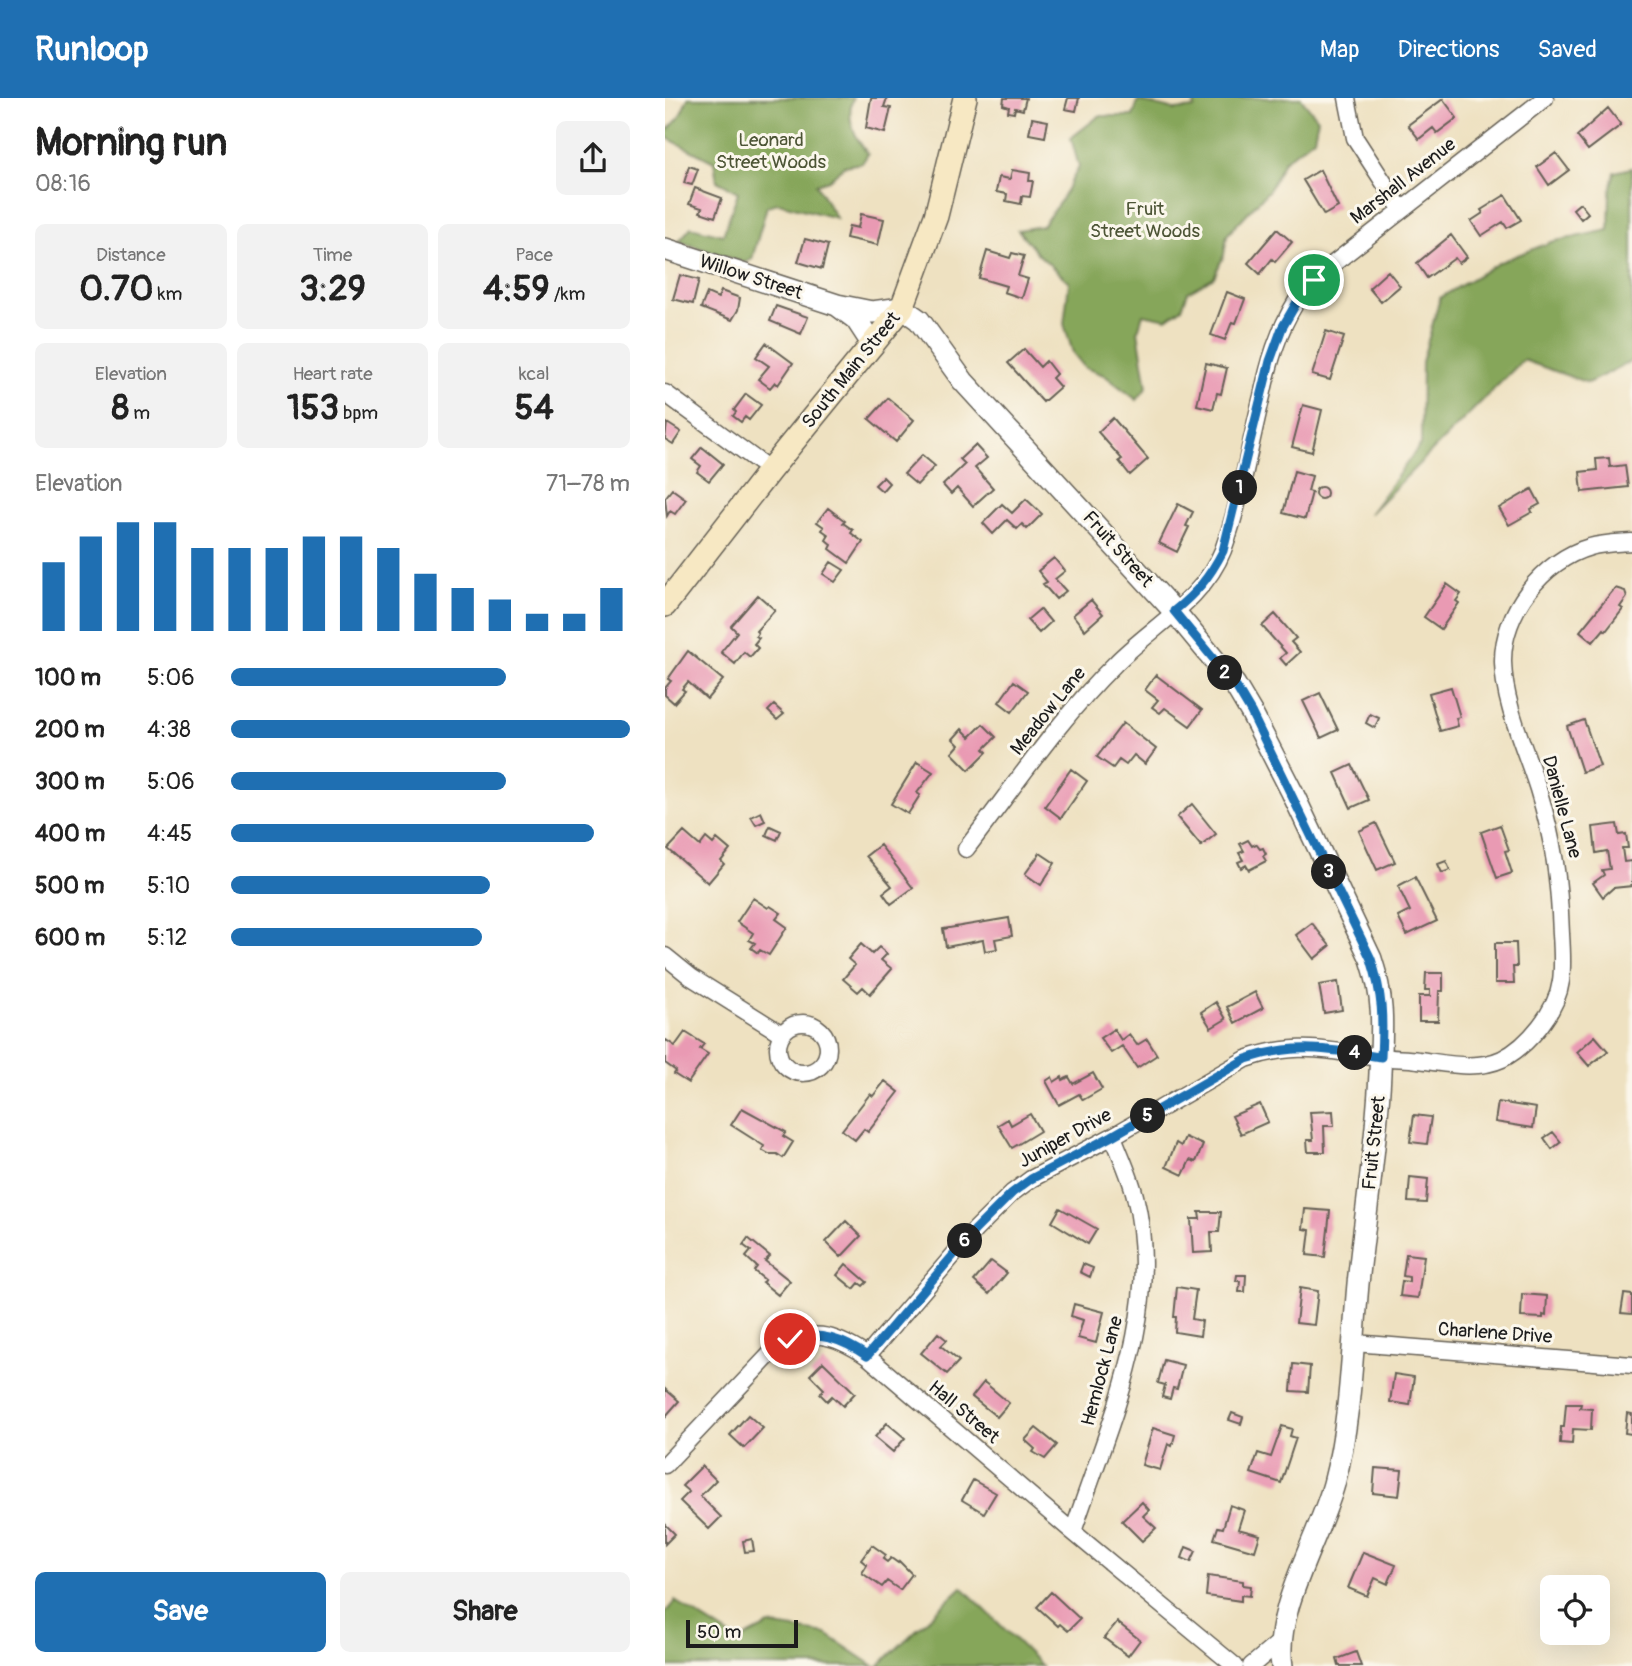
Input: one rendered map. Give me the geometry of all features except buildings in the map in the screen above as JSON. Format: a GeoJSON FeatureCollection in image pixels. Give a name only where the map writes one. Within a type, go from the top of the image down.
{"type":"FeatureCollection","features":[{"type":"Feature","properties":{"kind":"main road","name":"South Main Street"},"geometry":{"type":"LineString","coordinates":[[665,605],[770,470],[902,308],[913,285],[936,216],[965,98]]}},
{"type":"Feature","properties":{"kind":"street"},"geometry":{"type":"LineString","coordinates":[[1347,98],[1355,138],[1401,209]]}},
{"type":"Feature","properties":{"kind":"street","name":"Marshall Avenue"},"geometry":{"type":"LineString","coordinates":[[1174,611],[1197,592],[1223,551],[1270,361],[1282,328],[1297,302],[1314,280],[1545,98]]}},
{"type":"Feature","properties":{"kind":"street","name":"Willow Street"},"geometry":{"type":"LineString","coordinates":[[665,249],[837,305],[871,312],[902,308]]}},
{"type":"Feature","properties":{"kind":"street"},"geometry":{"type":"LineString","coordinates":[[837,305],[856,319],[873,345]]}},
{"type":"Feature","properties":{"kind":"street","name":"Fruit Street"},"geometry":{"type":"LineString","coordinates":[[902,308],[919,320],[963,381],[1174,611],[1235,685],[1251,712],[1371,959],[1380,986],[1383,1012],[1378,1122],[1365,1216],[1343,1445],[1333,1486],[1293,1594],[1282,1640],[1282,1666]]}},
{"type":"Feature","properties":{"kind":"street"},"geometry":{"type":"LineString","coordinates":[[665,393],[770,470]]}},
{"type":"Feature","properties":{"kind":"street","name":"Danielle Lane"},"geometry":{"type":"LineString","coordinates":[[1381,1057],[1449,1065],[1479,1065],[1501,1059],[1525,1042],[1549,1014],[1561,983],[1558,872],[1538,790],[1504,684],[1503,658],[1514,614],[1540,577],[1564,559],[1589,547],[1632,542]]}},
{"type":"Feature","properties":{"kind":"street","name":"Meadow Lane"},"geometry":{"type":"LineString","coordinates":[[966,849],[1073,710],[1115,663],[1174,611]]}},
{"type":"Feature","properties":{"kind":"street"},"geometry":{"type":"LineString","coordinates":[[665,956],[691,977],[782,1034]]}},
{"type":"Feature","properties":{"kind":"street","name":"Juniper Drive"},"geometry":{"type":"LineString","coordinates":[[867,1356],[975,1230],[1012,1193],[1031,1179],[1112,1136],[1220,1072],[1268,1052],[1293,1047],[1381,1057]]}},
{"type":"Feature","properties":{"kind":"street","name":"Hemlock Lane"},"geometry":{"type":"LineString","coordinates":[[1073,1532],[1120,1393],[1134,1345],[1142,1296],[1142,1247],[1135,1196],[1112,1136]]}},
{"type":"Feature","properties":{"kind":"street","name":"Hall Street"},"geometry":{"type":"LineString","coordinates":[[665,1465],[763,1361],[790,1339],[819,1335],[833,1338],[867,1356],[1235,1666]]}},
{"type":"Feature","properties":{"kind":"street","name":"Charlene Drive"},"geometry":{"type":"LineString","coordinates":[[1354,1343],[1632,1365]]}},
{"type":"Feature","properties":{"kind":"street"},"geometry":{"type":"LineString","coordinates":[[1251,1666],[1282,1640]]}},
{"type":"Feature","properties":{"kind":"green space","name":"Leonard Street Woods"},"geometry":{"type":"Polygon","coordinates":[[[688,98],[853,98],[851,121],[868,154],[862,163],[844,166],[829,180],[816,184],[836,218],[778,203],[767,206],[752,259],[745,263],[679,241],[691,227],[723,235],[738,192],[717,181],[714,162],[665,137],[665,127],[669,129],[679,118],[688,98]]]}},
{"type":"Feature","properties":{"kind":"green space","name":"Fruit Street Woods"},"geometry":{"type":"Polygon","coordinates":[[[1195,98],[1301,98],[1318,119],[1314,138],[1284,161],[1270,189],[1227,235],[1224,255],[1214,277],[1188,292],[1182,308],[1167,319],[1143,314],[1138,331],[1147,387],[1137,400],[1104,375],[1085,368],[1073,353],[1064,324],[1069,282],[1038,254],[1018,230],[1042,226],[1061,200],[1079,167],[1071,138],[1099,116],[1133,116],[1138,101],[1175,110],[1194,108],[1195,98]]]}},
{"type":"Feature","properties":{"kind":"green space"},"geometry":{"type":"Polygon","coordinates":[[[1632,168],[1632,361],[1588,383],[1523,360],[1369,514],[1421,444],[1422,362],[1440,298],[1500,262],[1551,242],[1609,230],[1610,192],[1614,172],[1632,168]]]}},
{"type":"Feature","properties":{"kind":"green space"},"geometry":{"type":"Polygon","coordinates":[[[962,1587],[1042,1666],[878,1666],[962,1587]]]}},
{"type":"Feature","properties":{"kind":"green space"},"geometry":{"type":"Polygon","coordinates":[[[675,1601],[738,1641],[769,1625],[826,1634],[874,1666],[665,1666],[665,1613],[675,1601]]]}},
{"type":"Feature","properties":{"kind":"route"},"geometry":{"type":"LineString","coordinates":[[790,1339],[819,1335],[833,1338],[867,1356],[975,1230],[1012,1193],[1031,1179],[1246,1059],[1293,1047],[1381,1057],[1383,1012],[1380,986],[1371,959],[1251,712],[1235,685],[1174,611],[1197,592],[1223,551],[1270,361],[1282,328],[1314,280]]}}]}
